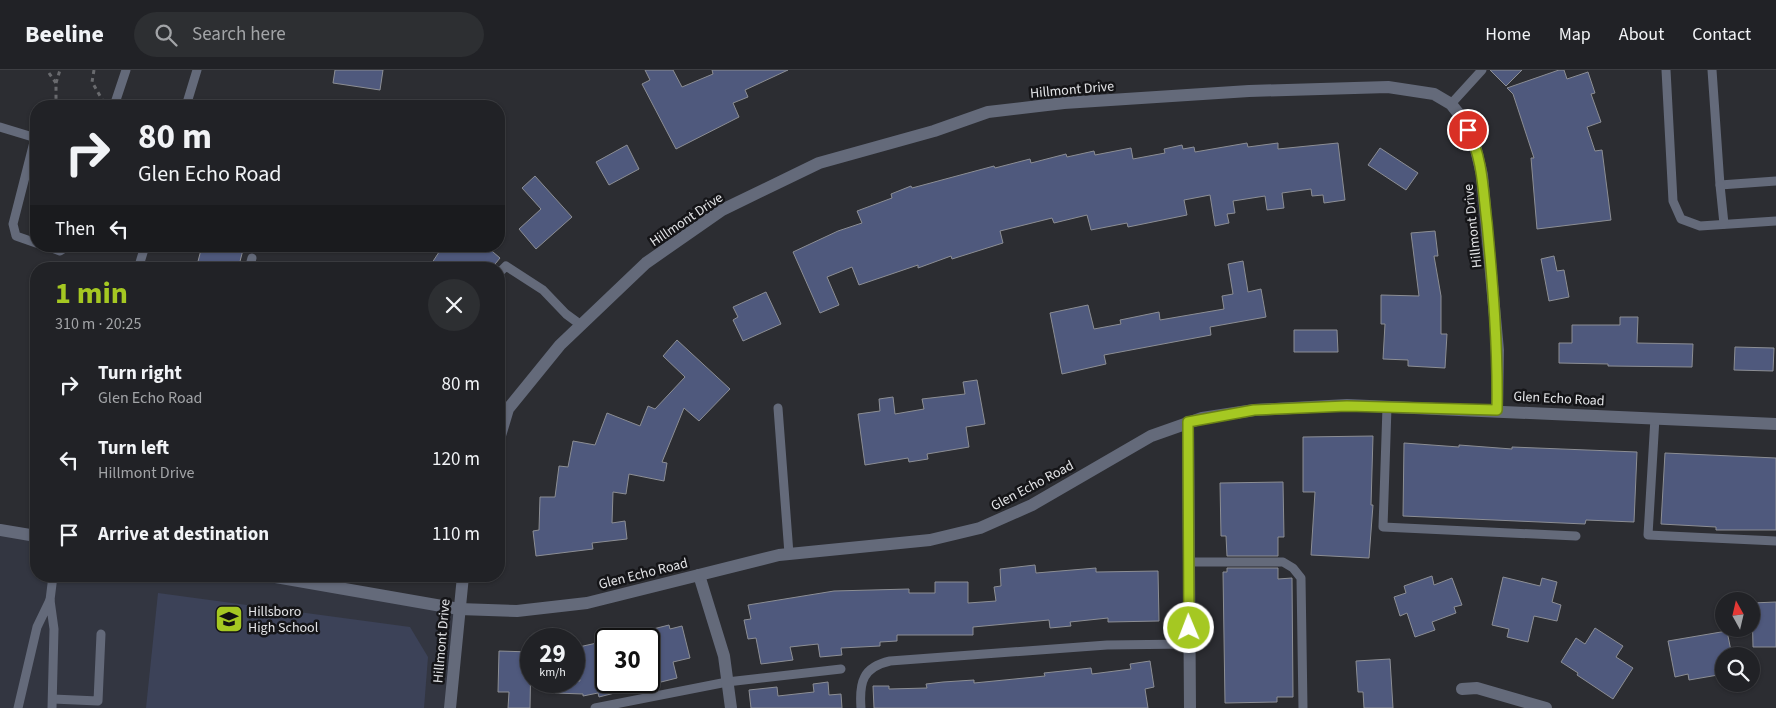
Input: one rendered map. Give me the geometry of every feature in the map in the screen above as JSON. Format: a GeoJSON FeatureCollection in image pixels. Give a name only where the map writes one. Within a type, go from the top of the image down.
{"type":"FeatureCollection","features":[{"type":"Feature","properties":{"kind":"street","name":"Hillmont Drive"},"geometry":{"type":"LineString","coordinates":[[505,420],[508,410],[560,345],[646,264],[722,210],[819,163],[934,131],[988,112],[1064,104],[1249,91],[1388,87],[1434,94],[1451,104],[1462,118],[1474,141],[1482,175],[1498,350],[1497,410]]}},
{"type":"Feature","properties":{"kind":"street","name":"Glen Echo Road"},"geometry":{"type":"LineString","coordinates":[[304,582],[459,609],[517,611],[587,603],[789,554],[930,540],[980,528],[1032,505],[1151,436],[1188,422],[1254,410],[1347,406],[1387,407],[1497,410],[1776,424]]}},
{"type":"Feature","properties":{"kind":"street"},"geometry":{"type":"LineString","coordinates":[[1188,422],[1190,708]]}},
{"type":"Feature","properties":{"kind":"street"},"geometry":{"type":"LineString","coordinates":[[0,530],[30,535]]}},
{"type":"Feature","properties":{"kind":"street"},"geometry":{"type":"LineString","coordinates":[[699,575],[724,656],[731,708]]}},
{"type":"Feature","properties":{"kind":"street","name":"Hillmont Drive"},"geometry":{"type":"LineString","coordinates":[[450,708],[462,582]]}},
{"type":"Feature","properties":{"kind":"street"},"geometry":{"type":"LineString","coordinates":[[1462,689],[1476,688],[1546,708]]}},
{"type":"Feature","properties":{"kind":"lane"},"geometry":{"type":"LineString","coordinates":[[116,100],[126,70]]}},
{"type":"Feature","properties":{"kind":"lane"},"geometry":{"type":"LineString","coordinates":[[188,100],[197,70]]}},
{"type":"Feature","properties":{"kind":"lane"},"geometry":{"type":"LineString","coordinates":[[1451,104],[1482,70]]}},
{"type":"Feature","properties":{"kind":"lane"},"geometry":{"type":"LineString","coordinates":[[1666,70],[1674,201],[1681,219],[1700,226],[1776,221]]}},
{"type":"Feature","properties":{"kind":"lane"},"geometry":{"type":"LineString","coordinates":[[1712,70],[1724,224]]}},
{"type":"Feature","properties":{"kind":"lane"},"geometry":{"type":"LineString","coordinates":[[0,127],[30,136]]}},
{"type":"Feature","properties":{"kind":"lane"},"geometry":{"type":"LineString","coordinates":[[30,160],[12,224],[16,236],[30,241]]}},
{"type":"Feature","properties":{"kind":"lane"},"geometry":{"type":"LineString","coordinates":[[1720,185],[1776,181]]}},
{"type":"Feature","properties":{"kind":"lane"},"geometry":{"type":"LineString","coordinates":[[251,262],[252,258]]}},
{"type":"Feature","properties":{"kind":"lane"},"geometry":{"type":"LineString","coordinates":[[505,267],[543,290],[566,314],[581,325]]}},
{"type":"Feature","properties":{"kind":"lane"},"geometry":{"type":"LineString","coordinates":[[1387,407],[1383,527],[1576,536]]}},
{"type":"Feature","properties":{"kind":"lane"},"geometry":{"type":"LineString","coordinates":[[778,408],[789,554]]}},
{"type":"Feature","properties":{"kind":"lane"},"geometry":{"type":"LineString","coordinates":[[1655,418],[1648,535],[1776,541]]}},
{"type":"Feature","properties":{"kind":"lane"},"geometry":{"type":"LineString","coordinates":[[1188,562],[1283,562],[1293,568],[1302,578],[1303,708]]}},
{"type":"Feature","properties":{"kind":"lane"},"geometry":{"type":"LineString","coordinates":[[52,582],[50,600],[54,629],[53,703],[98,701],[101,634]]}},
{"type":"Feature","properties":{"kind":"lane"},"geometry":{"type":"LineString","coordinates":[[18,708],[37,627],[50,600]]}},
{"type":"Feature","properties":{"kind":"lane"},"geometry":{"type":"LineString","coordinates":[[861,708],[861,687],[868,671],[890,661],[1107,644],[1189,644]]}},
{"type":"Feature","properties":{"kind":"lane"},"geometry":{"type":"LineString","coordinates":[[596,708],[727,682],[841,669]]}},
{"type":"Feature","properties":{"kind":"path"},"geometry":{"type":"LineString","coordinates":[[56,100],[56,83],[60,70]]}},
{"type":"Feature","properties":{"kind":"path"},"geometry":{"type":"LineString","coordinates":[[94,70],[92,82],[102,100]]}},
{"type":"Feature","properties":{"kind":"path"},"geometry":{"type":"LineString","coordinates":[[49,73],[56,83]]}},
{"type":"Feature","properties":{"kind":"shaded area","name":"Hillsboro High School"},"geometry":{"type":"Polygon","coordinates":[[[0,530],[30,535],[30,582],[304,582],[459,609],[450,708],[0,708],[0,530]]]}},
{"type":"Feature","properties":{"kind":"shaded area"},"geometry":{"type":"Polygon","coordinates":[[[158,593],[410,627],[428,657],[424,708],[146,708],[158,593]]]}},
{"type":"Feature","properties":{"kind":"building"},"geometry":{"type":"Polygon","coordinates":[[[335,70],[383,70],[380,90],[333,83],[335,70]]]}},
{"type":"Feature","properties":{"kind":"building"},"geometry":{"type":"Polygon","coordinates":[[[645,70],[673,70],[682,87],[713,74],[712,70],[788,70],[745,90],[748,97],[733,103],[739,117],[676,149],[642,84],[650,80],[645,70]]]}},
{"type":"Feature","properties":{"kind":"building"},"geometry":{"type":"Polygon","coordinates":[[[1490,70],[1522,70],[1506,86],[1490,70]]]}},
{"type":"Feature","properties":{"kind":"building"},"geometry":{"type":"Polygon","coordinates":[[[1559,70],[1564,70],[1567,79],[1588,72],[1595,93],[1591,94],[1601,122],[1587,127],[1595,151],[1602,150],[1611,220],[1537,229],[1531,158],[1534,158],[1513,94],[1507,88],[1559,70]]]}},
{"type":"Feature","properties":{"kind":"building"},"geometry":{"type":"Polygon","coordinates":[[[1247,143],[1248,147],[1278,143],[1278,149],[1338,143],[1345,200],[1324,203],[1323,195],[1312,196],[1311,189],[1282,193],[1284,208],[1267,210],[1265,196],[1233,201],[1235,213],[1227,214],[1229,223],[1215,226],[1210,195],[1184,200],[1187,215],[1128,227],[1127,223],[1091,230],[1087,215],[1054,223],[1052,218],[1000,231],[1003,243],[952,259],[951,256],[918,268],[918,265],[859,285],[852,267],[827,277],[839,305],[820,313],[793,252],[838,231],[862,223],[857,211],[892,198],[891,194],[911,186],[912,188],[994,166],[995,168],[1030,159],[1031,163],[1066,154],[1067,157],[1094,151],[1095,155],[1131,148],[1133,159],[1165,153],[1164,149],[1182,145],[1183,149],[1194,147],[1195,152],[1247,143]]]}},
{"type":"Feature","properties":{"kind":"building"},"geometry":{"type":"Polygon","coordinates":[[[627,145],[639,169],[609,185],[596,162],[627,145]]]}},
{"type":"Feature","properties":{"kind":"building"},"geometry":{"type":"Polygon","coordinates":[[[1380,148],[1418,173],[1406,190],[1368,165],[1380,148]]]}},
{"type":"Feature","properties":{"kind":"building"},"geometry":{"type":"Polygon","coordinates":[[[535,176],[572,217],[536,249],[519,229],[541,209],[522,188],[535,176]]]}},
{"type":"Feature","properties":{"kind":"building"},"geometry":{"type":"Polygon","coordinates":[[[1435,231],[1438,256],[1434,256],[1441,296],[1441,334],[1447,334],[1445,368],[1408,366],[1408,360],[1383,359],[1385,324],[1381,324],[1381,295],[1419,296],[1411,233],[1435,231]]]}},
{"type":"Feature","properties":{"kind":"building"},"geometry":{"type":"Polygon","coordinates":[[[200,252],[242,252],[240,262],[198,262],[200,252]]]}},
{"type":"Feature","properties":{"kind":"building"},"geometry":{"type":"Polygon","coordinates":[[[439,252],[493,252],[500,258],[497,262],[433,262],[439,252]]]}},
{"type":"Feature","properties":{"kind":"building"},"geometry":{"type":"Polygon","coordinates":[[[1554,256],[1557,271],[1564,270],[1569,297],[1549,301],[1541,259],[1554,256]]]}},
{"type":"Feature","properties":{"kind":"building"},"geometry":{"type":"Polygon","coordinates":[[[1243,261],[1248,292],[1261,289],[1266,317],[1210,327],[1211,335],[1104,355],[1106,364],[1062,374],[1050,313],[1088,305],[1094,329],[1121,324],[1120,320],[1159,312],[1160,320],[1224,309],[1222,296],[1233,294],[1228,264],[1243,261]]]}},
{"type":"Feature","properties":{"kind":"building"},"geometry":{"type":"Polygon","coordinates":[[[766,292],[781,324],[743,341],[733,320],[738,317],[733,307],[766,292]]]}},
{"type":"Feature","properties":{"kind":"building"},"geometry":{"type":"Polygon","coordinates":[[[1620,317],[1638,317],[1637,343],[1693,344],[1692,367],[1608,366],[1608,364],[1559,363],[1559,343],[1572,343],[1572,325],[1620,325],[1620,317]]]}},
{"type":"Feature","properties":{"kind":"building"},"geometry":{"type":"Polygon","coordinates":[[[1294,330],[1337,330],[1338,352],[1294,352],[1294,330]]]}},
{"type":"Feature","properties":{"kind":"building"},"geometry":{"type":"Polygon","coordinates":[[[677,340],[730,389],[699,421],[684,408],[662,462],[667,463],[664,481],[629,474],[626,494],[613,492],[612,523],[625,521],[627,539],[592,543],[593,549],[536,556],[533,531],[539,530],[540,497],[555,497],[559,466],[568,467],[573,441],[595,445],[607,413],[640,426],[648,406],[655,409],[685,377],[663,356],[677,340]]]}},
{"type":"Feature","properties":{"kind":"building"},"geometry":{"type":"Polygon","coordinates":[[[1735,347],[1774,348],[1773,371],[1734,370],[1735,347]]]}},
{"type":"Feature","properties":{"kind":"building"},"geometry":{"type":"Polygon","coordinates":[[[977,380],[985,424],[966,427],[969,447],[927,454],[928,459],[909,462],[908,458],[865,465],[858,414],[880,411],[879,399],[893,397],[895,414],[924,409],[922,399],[965,394],[963,382],[977,380]]]}},
{"type":"Feature","properties":{"kind":"building"},"geometry":{"type":"Polygon","coordinates":[[[1373,436],[1371,505],[1373,505],[1369,558],[1311,555],[1315,492],[1303,492],[1303,437],[1373,436]]]}},
{"type":"Feature","properties":{"kind":"building"},"geometry":{"type":"Polygon","coordinates":[[[1404,443],[1459,447],[1459,445],[1512,449],[1512,447],[1637,452],[1634,522],[1586,520],[1585,524],[1403,516],[1404,443]]]}},
{"type":"Feature","properties":{"kind":"building"},"geometry":{"type":"Polygon","coordinates":[[[1665,453],[1776,458],[1776,530],[1716,530],[1716,527],[1661,524],[1665,453]]]}},
{"type":"Feature","properties":{"kind":"building"},"geometry":{"type":"Polygon","coordinates":[[[1283,482],[1284,537],[1278,537],[1278,556],[1227,556],[1226,536],[1221,536],[1220,483],[1283,482]]]}},
{"type":"Feature","properties":{"kind":"building"},"geometry":{"type":"Polygon","coordinates":[[[1035,565],[1036,573],[1096,568],[1096,572],[1158,571],[1159,621],[1108,622],[1108,618],[1070,622],[1071,626],[1050,628],[1049,620],[973,627],[973,635],[897,635],[897,641],[880,642],[880,646],[841,648],[842,655],[820,657],[818,644],[790,647],[793,660],[761,664],[756,638],[748,639],[744,620],[751,619],[748,605],[834,591],[909,589],[909,593],[935,593],[935,582],[968,582],[968,603],[996,601],[994,587],[1001,586],[1000,569],[1035,565]]]}},
{"type":"Feature","properties":{"kind":"building"},"geometry":{"type":"Polygon","coordinates":[[[1227,568],[1278,568],[1278,579],[1292,578],[1293,697],[1277,697],[1277,702],[1225,703],[1223,572],[1227,572],[1227,568]]]}},
{"type":"Feature","properties":{"kind":"building"},"geometry":{"type":"Polygon","coordinates":[[[1432,576],[1434,585],[1452,578],[1462,605],[1454,607],[1456,613],[1432,622],[1435,630],[1415,637],[1407,613],[1400,616],[1394,597],[1406,593],[1404,586],[1432,576]]]}},
{"type":"Feature","properties":{"kind":"building"},"geometry":{"type":"Polygon","coordinates":[[[1503,577],[1540,586],[1542,578],[1557,582],[1552,602],[1561,605],[1557,621],[1534,616],[1528,642],[1507,637],[1509,629],[1492,625],[1503,577]]]}},
{"type":"Feature","properties":{"kind":"building"},"geometry":{"type":"Polygon","coordinates":[[[1776,602],[1776,647],[1753,647],[1753,638],[1760,638],[1760,603],[1776,602]]]}},
{"type":"Feature","properties":{"kind":"building"},"geometry":{"type":"Polygon","coordinates":[[[669,625],[670,629],[682,626],[690,658],[673,662],[677,678],[660,682],[660,628],[657,628],[669,625]]]}},
{"type":"Feature","properties":{"kind":"building"},"geometry":{"type":"Polygon","coordinates":[[[1595,628],[1623,646],[1616,657],[1633,668],[1613,699],[1561,662],[1576,638],[1585,644],[1595,628]]]}},
{"type":"Feature","properties":{"kind":"building"},"geometry":{"type":"Polygon","coordinates":[[[1715,633],[1715,638],[1728,638],[1730,647],[1715,647],[1715,676],[1689,680],[1688,674],[1675,677],[1668,641],[1715,633]]]}},
{"type":"Feature","properties":{"kind":"building"},"geometry":{"type":"Polygon","coordinates":[[[595,643],[595,693],[598,693],[583,696],[583,694],[555,693],[585,693],[585,646],[595,643]]]}},
{"type":"Feature","properties":{"kind":"building"},"geometry":{"type":"Polygon","coordinates":[[[499,651],[520,652],[520,693],[530,693],[530,708],[508,708],[509,692],[498,692],[499,651]]]}},
{"type":"Feature","properties":{"kind":"building"},"geometry":{"type":"Polygon","coordinates":[[[1390,659],[1393,708],[1364,708],[1363,692],[1358,692],[1356,661],[1390,659]]]}},
{"type":"Feature","properties":{"kind":"building"},"geometry":{"type":"Polygon","coordinates":[[[1150,661],[1154,687],[1145,689],[1148,708],[874,708],[873,686],[889,686],[889,689],[927,688],[926,684],[974,680],[974,683],[1045,676],[1044,673],[1091,668],[1092,674],[1131,669],[1130,664],[1150,661]]]}},
{"type":"Feature","properties":{"kind":"building"},"geometry":{"type":"Polygon","coordinates":[[[828,682],[829,695],[841,694],[842,708],[751,708],[749,690],[777,687],[778,696],[814,692],[813,684],[828,682]]]}},
{"type":"Feature","properties":{"kind":"building"},"geometry":{"type":"Polygon","coordinates":[[[598,693],[615,693],[599,697],[598,693]]]}},
{"type":"Feature","properties":{"kind":"place","name":"Hillsboro High School"},"geometry":{"type":"Point","coordinates":[229,619]}},
{"type":"Feature","properties":{"kind":"route"},"geometry":{"type":"LineString","coordinates":[[1189,628],[1188,422],[1254,410],[1347,406],[1497,410],[1498,350],[1484,194],[1482,175],[1474,141],[1468,130]]}}]}
